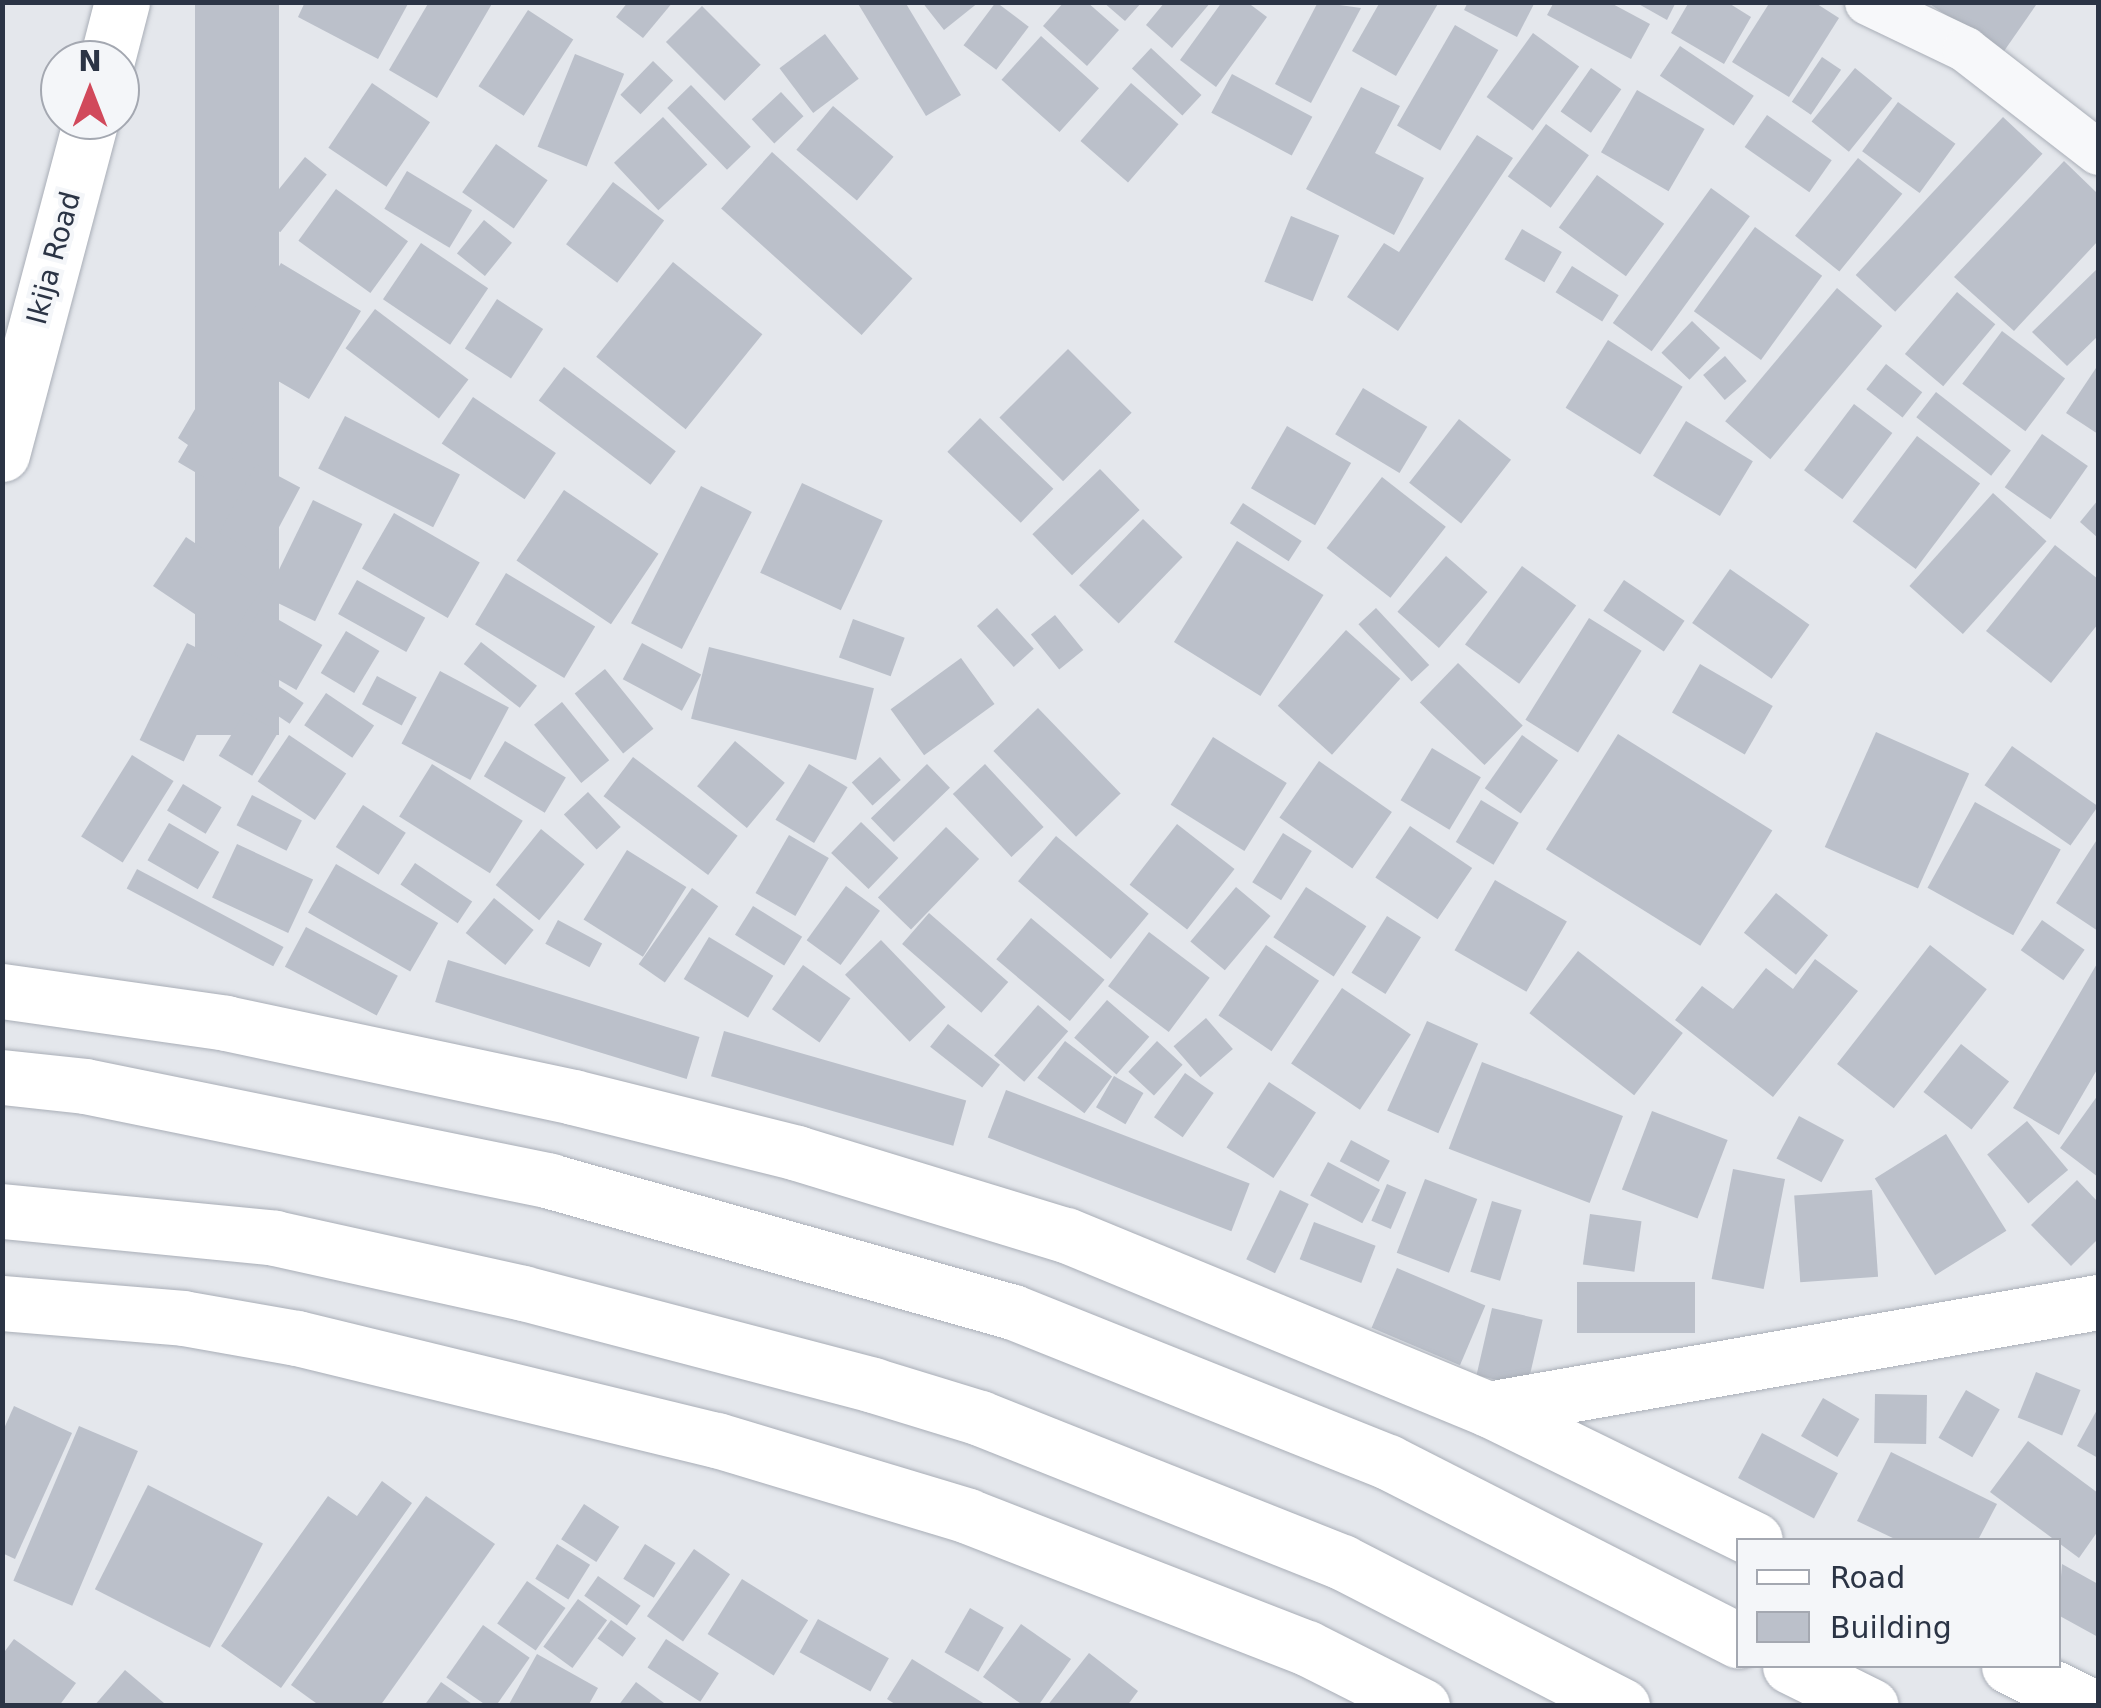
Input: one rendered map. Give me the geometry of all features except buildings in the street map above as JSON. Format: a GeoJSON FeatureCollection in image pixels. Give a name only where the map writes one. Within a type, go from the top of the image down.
{"type":"FeatureCollection","features":[{"type":"Feature","properties":{"kind":"main road"},"geometry":{"type":"LineString","coordinates":[[112,40],[122,2]]}},
{"type":"Feature","properties":{"kind":"main road","name":"Ikija Road"},"geometry":{"type":"LineString","coordinates":[[2,454],[86,140]]}},
{"type":"Feature","properties":{"kind":"main road"},"geometry":{"type":"LineString","coordinates":[[5,987],[358,1048],[797,1153],[1066,1235],[1488,1409],[1750,1538]]}},
{"type":"Feature","properties":{"kind":"main road"},"geometry":{"type":"LineString","coordinates":[[2,1076],[102,1089],[550,1182],[994,1306],[1388,1462],[1736,1639]]}},
{"type":"Feature","properties":{"kind":"main road"},"geometry":{"type":"LineString","coordinates":[[2,1211],[275,1238],[522,1293],[873,1385],[980,1418],[1342,1562],[1622,1706]]}},
{"type":"Feature","properties":{"kind":"main road"},"geometry":{"type":"LineString","coordinates":[[1488,1409],[2098,1302]]}},
{"type":"Feature","properties":{"kind":"main road"},"geometry":{"type":"LineString","coordinates":[[2,1303],[182,1318],[297,1338],[717,1440],[968,1516],[1307,1648],[1422,1706]]}},
{"type":"Feature","properties":{"kind":"main road"},"geometry":{"type":"LineString","coordinates":[[1794,1668],[1871,1706]]}},
{"type":"Feature","properties":{"kind":"main road"},"geometry":{"type":"LineString","coordinates":[[2013,1668],[2090,1706]]}},
{"type":"Feature","properties":{"kind":"street"},"geometry":{"type":"LineString","coordinates":[[1867,2],[1965,49],[2098,152]]}}]}
